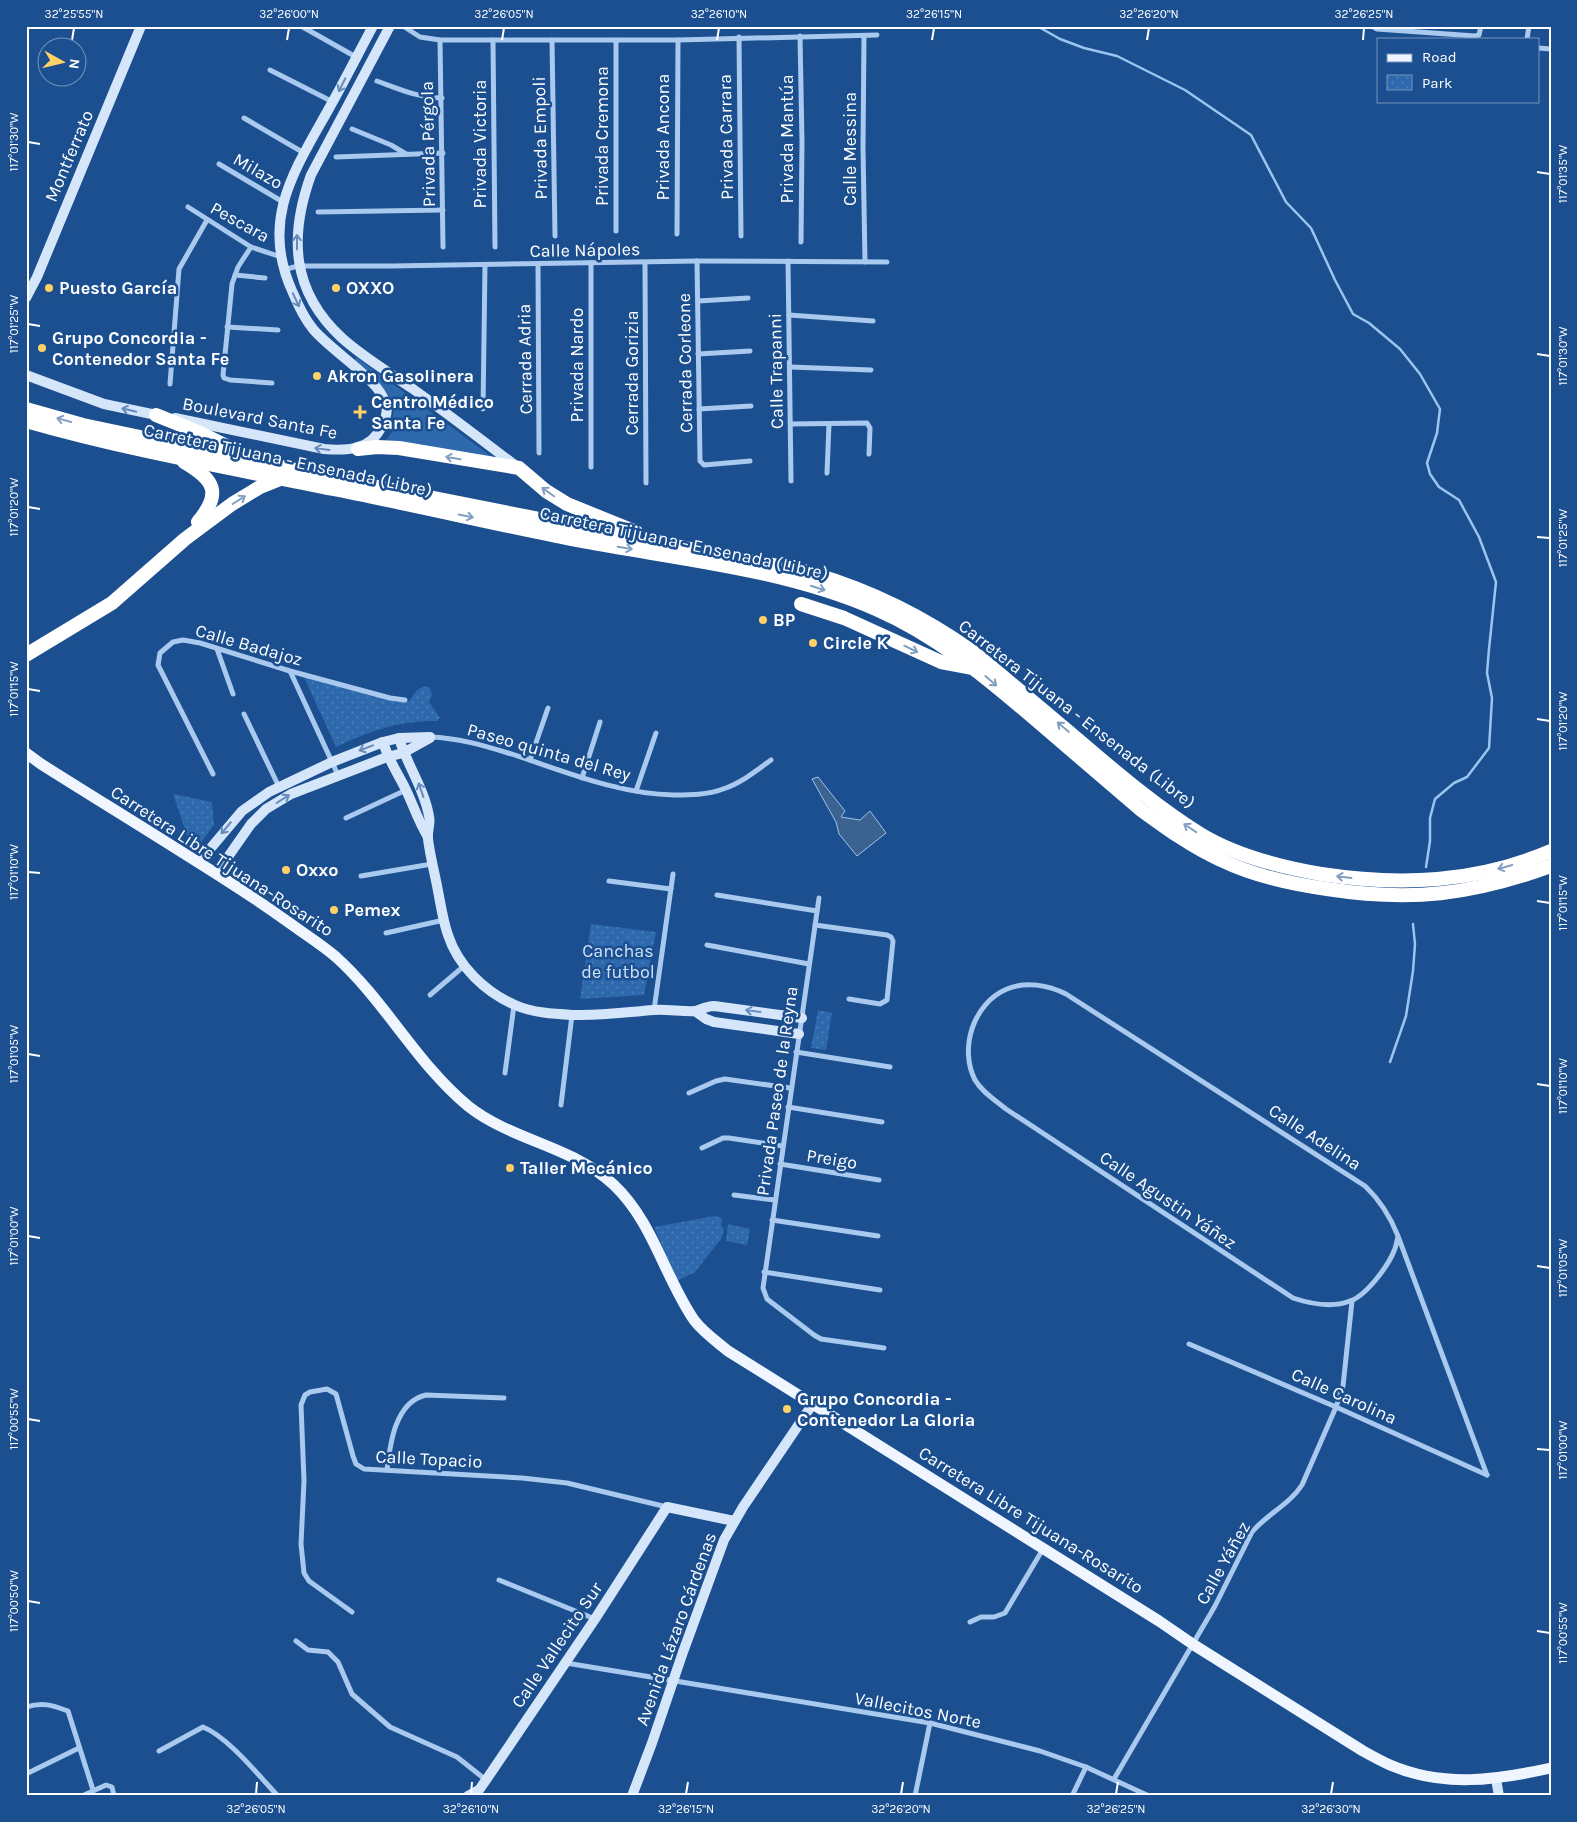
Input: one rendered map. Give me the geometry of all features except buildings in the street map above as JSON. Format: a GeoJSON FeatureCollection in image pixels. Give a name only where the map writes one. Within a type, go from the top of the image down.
{"type":"FeatureCollection","features":[{"type":"Feature","properties":{"kind":"highway","name":"Carretera Tijuana - Ensenada (Libre)"},"geometry":{"type":"LineString","coordinates":[[26,409],[91,427],[262,463],[588,530],[666,543],[812,574],[854,588],[907,611],[973,652],[1159,807],[1201,835],[1259,860],[1330,875],[1402,882],[1436,880],[1482,873],[1551,851]]}},
{"type":"Feature","properties":{"kind":"highway"},"geometry":{"type":"LineString","coordinates":[[156,416],[198,432],[262,463]]}},
{"type":"Feature","properties":{"kind":"highway","name":"Carretera Tijuana - Ensenada (Libre)"},"geometry":{"type":"LineString","coordinates":[[26,421],[68,433],[280,479],[576,540],[730,567],[811,586],[877,609],[938,642],[975,669],[1140,810],[1193,846],[1220,860],[1269,878],[1316,888],[1394,897],[1456,892],[1516,879],[1551,866]]}},
{"type":"Feature","properties":{"kind":"highway"},"geometry":{"type":"LineString","coordinates":[[358,448],[399,448],[519,468],[546,491],[567,504],[666,543]]}},
{"type":"Feature","properties":{"kind":"highway"},"geometry":{"type":"LineString","coordinates":[[173,456],[201,472],[211,485],[212,502],[185,539]]}},
{"type":"Feature","properties":{"kind":"highway"},"geometry":{"type":"LineString","coordinates":[[26,655],[112,602],[185,539],[245,496],[280,479]]}},
{"type":"Feature","properties":{"kind":"highway"},"geometry":{"type":"LineString","coordinates":[[801,604],[844,618],[941,662],[975,669]]}},
{"type":"Feature","properties":{"kind":"main road","name":"Carretera Libre Tijuana-Rosarito"},"geometry":{"type":"LineString","coordinates":[[26,753],[264,904],[335,956],[362,982],[438,1076],[471,1108],[523,1137],[554,1148],[581,1162],[611,1183],[640,1214],[678,1290],[696,1321],[708,1335],[728,1351],[1194,1645],[1389,1765],[1421,1775],[1475,1781],[1496,1779],[1551,1768]]}},
{"type":"Feature","properties":{"kind":"street","name":"Montferrato"},"geometry":{"type":"LineString","coordinates":[[26,298],[141,26]]}},
{"type":"Feature","properties":{"kind":"street"},"geometry":{"type":"LineString","coordinates":[[301,26],[356,57]]}},
{"type":"Feature","properties":{"kind":"street","name":"Boulevard Santa Fe"},"geometry":{"type":"LineString","coordinates":[[26,375],[104,404],[156,416],[179,418],[324,450],[345,451],[358,448],[372,440],[379,432],[385,419],[387,406],[381,393],[313,328],[300,307],[283,270],[279,232],[283,202],[304,153],[373,26]]}},
{"type":"Feature","properties":{"kind":"street"},"geometry":{"type":"LineString","coordinates":[[390,26],[311,175],[303,196],[297,230],[298,266],[311,296],[322,314],[341,338],[445,412],[519,468]]}},
{"type":"Feature","properties":{"kind":"street"},"geometry":{"type":"LineString","coordinates":[[403,26],[420,38],[440,40],[678,40],[877,35]]}},
{"type":"Feature","properties":{"kind":"street"},"geometry":{"type":"LineString","coordinates":[[1372,26],[1377,29],[1475,36],[1480,32],[1481,26]]}},
{"type":"Feature","properties":{"kind":"street","name":"Privada Mantúa"},"geometry":{"type":"LineString","coordinates":[[800,36],[801,242]]}},
{"type":"Feature","properties":{"kind":"street","name":"Calle Messina"},"geometry":{"type":"LineString","coordinates":[[864,36],[865,262]]}},
{"type":"Feature","properties":{"kind":"street","name":"Privada Carrara"},"geometry":{"type":"LineString","coordinates":[[739,37],[741,236]]}},
{"type":"Feature","properties":{"kind":"street","name":"Privada Pérgola"},"geometry":{"type":"LineString","coordinates":[[440,40],[443,247]]}},
{"type":"Feature","properties":{"kind":"street","name":"Privada Victoria"},"geometry":{"type":"LineString","coordinates":[[493,40],[495,247]]}},
{"type":"Feature","properties":{"kind":"street","name":"Privada Empoli"},"geometry":{"type":"LineString","coordinates":[[552,40],[555,236]]}},
{"type":"Feature","properties":{"kind":"street","name":"Privada Cremona"},"geometry":{"type":"LineString","coordinates":[[616,40],[616,231]]}},
{"type":"Feature","properties":{"kind":"street","name":"Privada Ancona"},"geometry":{"type":"LineString","coordinates":[[677,234],[678,40]]}},
{"type":"Feature","properties":{"kind":"street"},"geometry":{"type":"LineString","coordinates":[[270,70],[333,102]]}},
{"type":"Feature","properties":{"kind":"street"},"geometry":{"type":"LineString","coordinates":[[377,81],[414,95],[442,98]]}},
{"type":"Feature","properties":{"kind":"street"},"geometry":{"type":"LineString","coordinates":[[244,118],[304,153]]}},
{"type":"Feature","properties":{"kind":"street"},"geometry":{"type":"LineString","coordinates":[[352,128],[391,145],[406,154]]}},
{"type":"Feature","properties":{"kind":"street"},"geometry":{"type":"LineString","coordinates":[[336,157],[442,153]]}},
{"type":"Feature","properties":{"kind":"street","name":"Milazo"},"geometry":{"type":"LineString","coordinates":[[219,164],[283,202]]}},
{"type":"Feature","properties":{"kind":"street","name":"Pescara"},"geometry":{"type":"LineString","coordinates":[[188,207],[251,246],[281,257]]}},
{"type":"Feature","properties":{"kind":"street"},"geometry":{"type":"LineString","coordinates":[[318,212],[442,210]]}},
{"type":"Feature","properties":{"kind":"street"},"geometry":{"type":"LineString","coordinates":[[170,384],[179,270],[207,220]]}},
{"type":"Feature","properties":{"kind":"street"},"geometry":{"type":"LineString","coordinates":[[251,246],[235,274],[232,284],[223,375],[224,378],[230,380],[272,383]]}},
{"type":"Feature","properties":{"kind":"street","name":"Calle Nápoles"},"geometry":{"type":"LineString","coordinates":[[283,270],[298,266],[697,261],[887,262]]}},
{"type":"Feature","properties":{"kind":"street","name":"Cerrada Corleone"},"geometry":{"type":"LineString","coordinates":[[697,261],[700,461],[701,464],[750,461]]}},
{"type":"Feature","properties":{"kind":"street","name":"Calle Trapanni"},"geometry":{"type":"LineString","coordinates":[[788,261],[791,481]]}},
{"type":"Feature","properties":{"kind":"street","name":"Privada Nardo"},"geometry":{"type":"LineString","coordinates":[[591,263],[592,467]]}},
{"type":"Feature","properties":{"kind":"street","name":"Cerrada Gorizia"},"geometry":{"type":"LineString","coordinates":[[645,263],[646,483]]}},
{"type":"Feature","properties":{"kind":"street","name":"Cerrada Adria"},"geometry":{"type":"LineString","coordinates":[[538,264],[540,453]]}},
{"type":"Feature","properties":{"kind":"street"},"geometry":{"type":"LineString","coordinates":[[483,409],[485,265]]}},
{"type":"Feature","properties":{"kind":"street"},"geometry":{"type":"LineString","coordinates":[[235,274],[265,278]]}},
{"type":"Feature","properties":{"kind":"street"},"geometry":{"type":"LineString","coordinates":[[698,301],[748,298]]}},
{"type":"Feature","properties":{"kind":"street"},"geometry":{"type":"LineString","coordinates":[[789,315],[873,321]]}},
{"type":"Feature","properties":{"kind":"street"},"geometry":{"type":"LineString","coordinates":[[227,328],[278,330]]}},
{"type":"Feature","properties":{"kind":"street"},"geometry":{"type":"LineString","coordinates":[[340,355],[352,346]]}},
{"type":"Feature","properties":{"kind":"street"},"geometry":{"type":"LineString","coordinates":[[698,354],[750,351]]}},
{"type":"Feature","properties":{"kind":"street"},"geometry":{"type":"LineString","coordinates":[[790,367],[871,370]]}},
{"type":"Feature","properties":{"kind":"street"},"geometry":{"type":"LineString","coordinates":[[700,409],[750,406]]}},
{"type":"Feature","properties":{"kind":"street"},"geometry":{"type":"LineString","coordinates":[[791,424],[869,424],[869,454]]}},
{"type":"Feature","properties":{"kind":"street"},"geometry":{"type":"LineString","coordinates":[[827,473],[828,424]]}},
{"type":"Feature","properties":{"kind":"street","name":"Calle Badajoz"},"geometry":{"type":"LineString","coordinates":[[213,774],[158,665],[160,653],[173,642],[183,640],[290,671],[390,698],[405,700]]}},
{"type":"Feature","properties":{"kind":"street"},"geometry":{"type":"LineString","coordinates":[[217,649],[233,694]]}},
{"type":"Feature","properties":{"kind":"street"},"geometry":{"type":"LineString","coordinates":[[290,671],[338,775]]}},
{"type":"Feature","properties":{"kind":"street"},"geometry":{"type":"LineString","coordinates":[[530,760],[548,708]]}},
{"type":"Feature","properties":{"kind":"street"},"geometry":{"type":"LineString","coordinates":[[244,714],[279,787]]}},
{"type":"Feature","properties":{"kind":"street"},"geometry":{"type":"LineString","coordinates":[[582,778],[600,722]]}},
{"type":"Feature","properties":{"kind":"street"},"geometry":{"type":"LineString","coordinates":[[636,791],[656,733]]}},
{"type":"Feature","properties":{"kind":"street"},"geometry":{"type":"LineString","coordinates":[[199,862],[242,811],[279,787],[332,762],[383,742],[399,738],[430,738]]}},
{"type":"Feature","properties":{"kind":"street"},"geometry":{"type":"LineString","coordinates":[[399,738],[404,753],[420,785],[430,817],[428,837],[444,920],[455,952],[464,966],[483,985],[514,1005],[544,1013],[572,1015],[620,1014],[654,1010],[696,1011],[707,1006],[714,1006],[802,1018]]}},
{"type":"Feature","properties":{"kind":"street"},"geometry":{"type":"LineString","coordinates":[[216,874],[251,824],[266,809],[291,794],[387,756],[404,753],[430,738]]}},
{"type":"Feature","properties":{"kind":"street","name":"Paseo quinta del Rey"},"geometry":{"type":"LineString","coordinates":[[430,738],[454,739],[530,760],[582,778],[636,791],[666,795],[708,793],[723,789],[739,782],[771,760]]}},
{"type":"Feature","properties":{"kind":"street"},"geometry":{"type":"LineString","coordinates":[[383,742],[387,756],[406,790],[418,822],[428,837]]}},
{"type":"Feature","properties":{"kind":"street"},"geometry":{"type":"LineString","coordinates":[[346,818],[406,790]]}},
{"type":"Feature","properties":{"kind":"street"},"geometry":{"type":"LineString","coordinates":[[257,800],[266,809]]}},
{"type":"Feature","properties":{"kind":"street"},"geometry":{"type":"LineString","coordinates":[[361,876],[433,864]]}},
{"type":"Feature","properties":{"kind":"street"},"geometry":{"type":"LineString","coordinates":[[654,1010],[673,874]]}},
{"type":"Feature","properties":{"kind":"street"},"geometry":{"type":"LineString","coordinates":[[609,881],[671,889]]}},
{"type":"Feature","properties":{"kind":"street"},"geometry":{"type":"LineString","coordinates":[[717,895],[816,911]]}},
{"type":"Feature","properties":{"kind":"street","name":"Privada Paseo de la Reyna"},"geometry":{"type":"LineString","coordinates":[[819,898],[790,1088],[763,1288],[767,1300],[821,1339],[884,1348]]}},
{"type":"Feature","properties":{"kind":"street"},"geometry":{"type":"LineString","coordinates":[[386,933],[444,920]]}},
{"type":"Feature","properties":{"kind":"street"},"geometry":{"type":"LineString","coordinates":[[815,925],[892,937],[888,1000],[880,1004],[849,999]]}},
{"type":"Feature","properties":{"kind":"street"},"geometry":{"type":"LineString","coordinates":[[707,946],[809,964]]}},
{"type":"Feature","properties":{"kind":"street"},"geometry":{"type":"LineString","coordinates":[[430,995],[464,966]]}},
{"type":"Feature","properties":{"kind":"street","name":"Calle Adelina"},"geometry":{"type":"LineString","coordinates":[[979,1012],[993,997],[1006,989],[1021,985],[1038,985],[1054,988],[1365,1186],[1379,1198],[1388,1211],[1398,1236],[1487,1475]]}},
{"type":"Feature","properties":{"kind":"street"},"geometry":{"type":"LineString","coordinates":[[505,1073],[514,1005]]}},
{"type":"Feature","properties":{"kind":"street"},"geometry":{"type":"LineString","coordinates":[[696,1011],[706,1019],[714,1022],[799,1034]]}},
{"type":"Feature","properties":{"kind":"street","name":"Calle Agustin Yáñez"},"geometry":{"type":"LineString","coordinates":[[979,1012],[970,1032],[968,1050],[970,1068],[976,1081],[985,1092],[1006,1109],[1293,1298],[1320,1304],[1352,1301]]}},
{"type":"Feature","properties":{"kind":"street"},"geometry":{"type":"LineString","coordinates":[[561,1104],[572,1015]]}},
{"type":"Feature","properties":{"kind":"street"},"geometry":{"type":"LineString","coordinates":[[796,1052],[890,1067]]}},
{"type":"Feature","properties":{"kind":"street"},"geometry":{"type":"LineString","coordinates":[[689,1092],[726,1079],[790,1088]]}},
{"type":"Feature","properties":{"kind":"street"},"geometry":{"type":"LineString","coordinates":[[788,1107],[882,1122]]}},
{"type":"Feature","properties":{"kind":"street"},"geometry":{"type":"LineString","coordinates":[[702,1148],[722,1138],[782,1146]]}},
{"type":"Feature","properties":{"kind":"street","name":"Preigo"},"geometry":{"type":"LineString","coordinates":[[780,1164],[879,1180]]}},
{"type":"Feature","properties":{"kind":"street"},"geometry":{"type":"LineString","coordinates":[[734,1195],[775,1200]]}},
{"type":"Feature","properties":{"kind":"street"},"geometry":{"type":"LineString","coordinates":[[772,1220],[878,1236]]}},
{"type":"Feature","properties":{"kind":"street"},"geometry":{"type":"LineString","coordinates":[[1352,1301],[1367,1289],[1384,1268],[1394,1252],[1398,1236]]}},
{"type":"Feature","properties":{"kind":"street"},"geometry":{"type":"LineString","coordinates":[[764,1272],[880,1290]]}},
{"type":"Feature","properties":{"kind":"street","name":"Calle Yáñez"},"geometry":{"type":"LineString","coordinates":[[1114,1779],[1156,1705],[1194,1645],[1252,1532],[1260,1523],[1295,1496],[1302,1485],[1336,1407],[1343,1386],[1352,1301]]}},
{"type":"Feature","properties":{"kind":"street","name":"Calle Carolina"},"geometry":{"type":"LineString","coordinates":[[1189,1344],[1487,1475]]}},
{"type":"Feature","properties":{"kind":"street","name":"Calle Topacio"},"geometry":{"type":"LineString","coordinates":[[352,1612],[309,1582],[304,1574],[301,1544],[304,1481],[301,1411],[303,1399],[310,1392],[322,1389],[330,1390],[336,1394],[356,1464],[364,1469],[522,1478],[567,1483],[667,1507]]}},
{"type":"Feature","properties":{"kind":"street"},"geometry":{"type":"LineString","coordinates":[[387,1470],[393,1433],[402,1414],[417,1397],[426,1395],[504,1398]]}},
{"type":"Feature","properties":{"kind":"street","name":"Avenida Lázaro Cárdenas"},"geometry":{"type":"LineString","coordinates":[[632,1796],[652,1744],[710,1574],[724,1540],[734,1521],[812,1405]]}},
{"type":"Feature","properties":{"kind":"street"},"geometry":{"type":"LineString","coordinates":[[667,1507],[734,1521]]}},
{"type":"Feature","properties":{"kind":"street","name":"Calle Vallecito Sur"},"geometry":{"type":"LineString","coordinates":[[468,1796],[479,1790],[486,1780],[595,1619],[667,1507]]}},
{"type":"Feature","properties":{"kind":"street"},"geometry":{"type":"LineString","coordinates":[[970,1622],[981,1617],[994,1617],[1005,1613],[1044,1549]]}},
{"type":"Feature","properties":{"kind":"street"},"geometry":{"type":"LineString","coordinates":[[500,1580],[595,1619]]}},
{"type":"Feature","properties":{"kind":"street"},"geometry":{"type":"LineString","coordinates":[[296,1641],[308,1650],[328,1652],[338,1662],[352,1694],[390,1727],[457,1757],[486,1780]]}},
{"type":"Feature","properties":{"kind":"street","name":"Vallecitos Norte"},"geometry":{"type":"LineString","coordinates":[[565,1663],[930,1723],[1018,1744],[1086,1767],[1149,1796]]}},
{"type":"Feature","properties":{"kind":"street"},"geometry":{"type":"LineString","coordinates":[[26,1707],[52,1704],[68,1711],[93,1790]]}},
{"type":"Feature","properties":{"kind":"street"},"geometry":{"type":"LineString","coordinates":[[915,1796],[930,1723]]}},
{"type":"Feature","properties":{"kind":"street"},"geometry":{"type":"LineString","coordinates":[[159,1750],[203,1727],[212,1731],[240,1756],[278,1796]]}},
{"type":"Feature","properties":{"kind":"street"},"geometry":{"type":"LineString","coordinates":[[26,1774],[79,1748]]}},
{"type":"Feature","properties":{"kind":"street"},"geometry":{"type":"LineString","coordinates":[[1072,1796],[1086,1767]]}},
{"type":"Feature","properties":{"kind":"street"},"geometry":{"type":"LineString","coordinates":[[26,1769],[37,1769]]}},
{"type":"Feature","properties":{"kind":"street"},"geometry":{"type":"LineString","coordinates":[[1496,1779],[1499,1796]]}},
{"type":"Feature","properties":{"kind":"street"},"geometry":{"type":"LineString","coordinates":[[82,1796],[103,1786],[109,1786],[113,1790],[114,1796]]}},
{"type":"Feature","properties":{"kind":"green space"},"geometry":{"type":"Polygon","coordinates":[[[356,357],[500,461],[384,443],[392,432],[394,402],[382,386],[355,360],[356,357]]]}},
{"type":"Feature","properties":{"kind":"green space"},"geometry":{"type":"Polygon","coordinates":[[[304,677],[402,701],[409,701],[416,691],[424,686],[430,688],[432,695],[429,702],[440,718],[437,721],[423,721],[385,728],[336,747],[304,677]]]}},
{"type":"Feature","properties":{"kind":"green space"},"geometry":{"type":"Polygon","coordinates":[[[173,794],[212,802],[214,825],[200,844],[190,844],[173,794]]]}},
{"type":"Feature","properties":{"kind":"green space","name":"Canchas de futbol"},"geometry":{"type":"Polygon","coordinates":[[[591,924],[656,932],[644,995],[580,999],[591,924]]]}},
{"type":"Feature","properties":{"kind":"green space"},"geometry":{"type":"Polygon","coordinates":[[[818,1010],[832,1013],[826,1050],[811,1048],[818,1010]]]}},
{"type":"Feature","properties":{"kind":"green space"},"geometry":{"type":"Polygon","coordinates":[[[715,1216],[722,1218],[721,1225],[724,1229],[721,1239],[695,1272],[677,1281],[654,1227],[715,1216]]]}},
{"type":"Feature","properties":{"kind":"green space"},"geometry":{"type":"Polygon","coordinates":[[[728,1224],[750,1229],[747,1245],[726,1241],[728,1224]]]}},
{"type":"Feature","properties":{"kind":"shaded area"},"geometry":{"type":"Polygon","coordinates":[[[818,777],[845,811],[841,817],[860,820],[870,811],[886,833],[857,856],[839,834],[836,822],[812,779],[818,777]]]}},
{"type":"Feature","properties":{"kind":"waterway"},"geometry":{"type":"LineString","coordinates":[[1037,26],[1060,39],[1084,48],[1117,56],[1185,90],[1251,135],[1286,202],[1311,228],[1353,314],[1369,323],[1400,349],[1420,374],[1440,409],[1437,433],[1427,463],[1430,474],[1439,487],[1459,500],[1479,537],[1496,582],[1487,673],[1492,698],[1489,748],[1467,777],[1454,783],[1435,799],[1430,818],[1430,841],[1426,867]]}},
{"type":"Feature","properties":{"kind":"waterway"},"geometry":{"type":"LineString","coordinates":[[1390,1062],[1406,1016],[1413,971],[1415,944],[1413,924]]}},
{"type":"Feature","properties":{"kind":"place","name":"Puesto García"},"geometry":{"type":"Point","coordinates":[49,288]}},
{"type":"Feature","properties":{"kind":"place","name":"OXXO"},"geometry":{"type":"Point","coordinates":[336,288]}},
{"type":"Feature","properties":{"kind":"place","name":"Grupo Concordia - Contenedor Santa Fe"},"geometry":{"type":"Point","coordinates":[42,348]}},
{"type":"Feature","properties":{"kind":"place","name":"Akron Gasolinera"},"geometry":{"type":"Point","coordinates":[317,376]}},
{"type":"Feature","properties":{"kind":"place","name":"Centro Médico Santa Fe"},"geometry":{"type":"Point","coordinates":[360,412]}},
{"type":"Feature","properties":{"kind":"place","name":"BP"},"geometry":{"type":"Point","coordinates":[763,620]}},
{"type":"Feature","properties":{"kind":"place","name":"Circle K"},"geometry":{"type":"Point","coordinates":[813,643]}},
{"type":"Feature","properties":{"kind":"place","name":"Oxxo"},"geometry":{"type":"Point","coordinates":[286,870]}},
{"type":"Feature","properties":{"kind":"place","name":"Pemex"},"geometry":{"type":"Point","coordinates":[334,910]}},
{"type":"Feature","properties":{"kind":"place","name":"Taller Mecánico"},"geometry":{"type":"Point","coordinates":[510,1168]}},
{"type":"Feature","properties":{"kind":"place","name":"Grupo Concordia - Contenedor La Gloria"},"geometry":{"type":"Point","coordinates":[787,1409]}}]}
